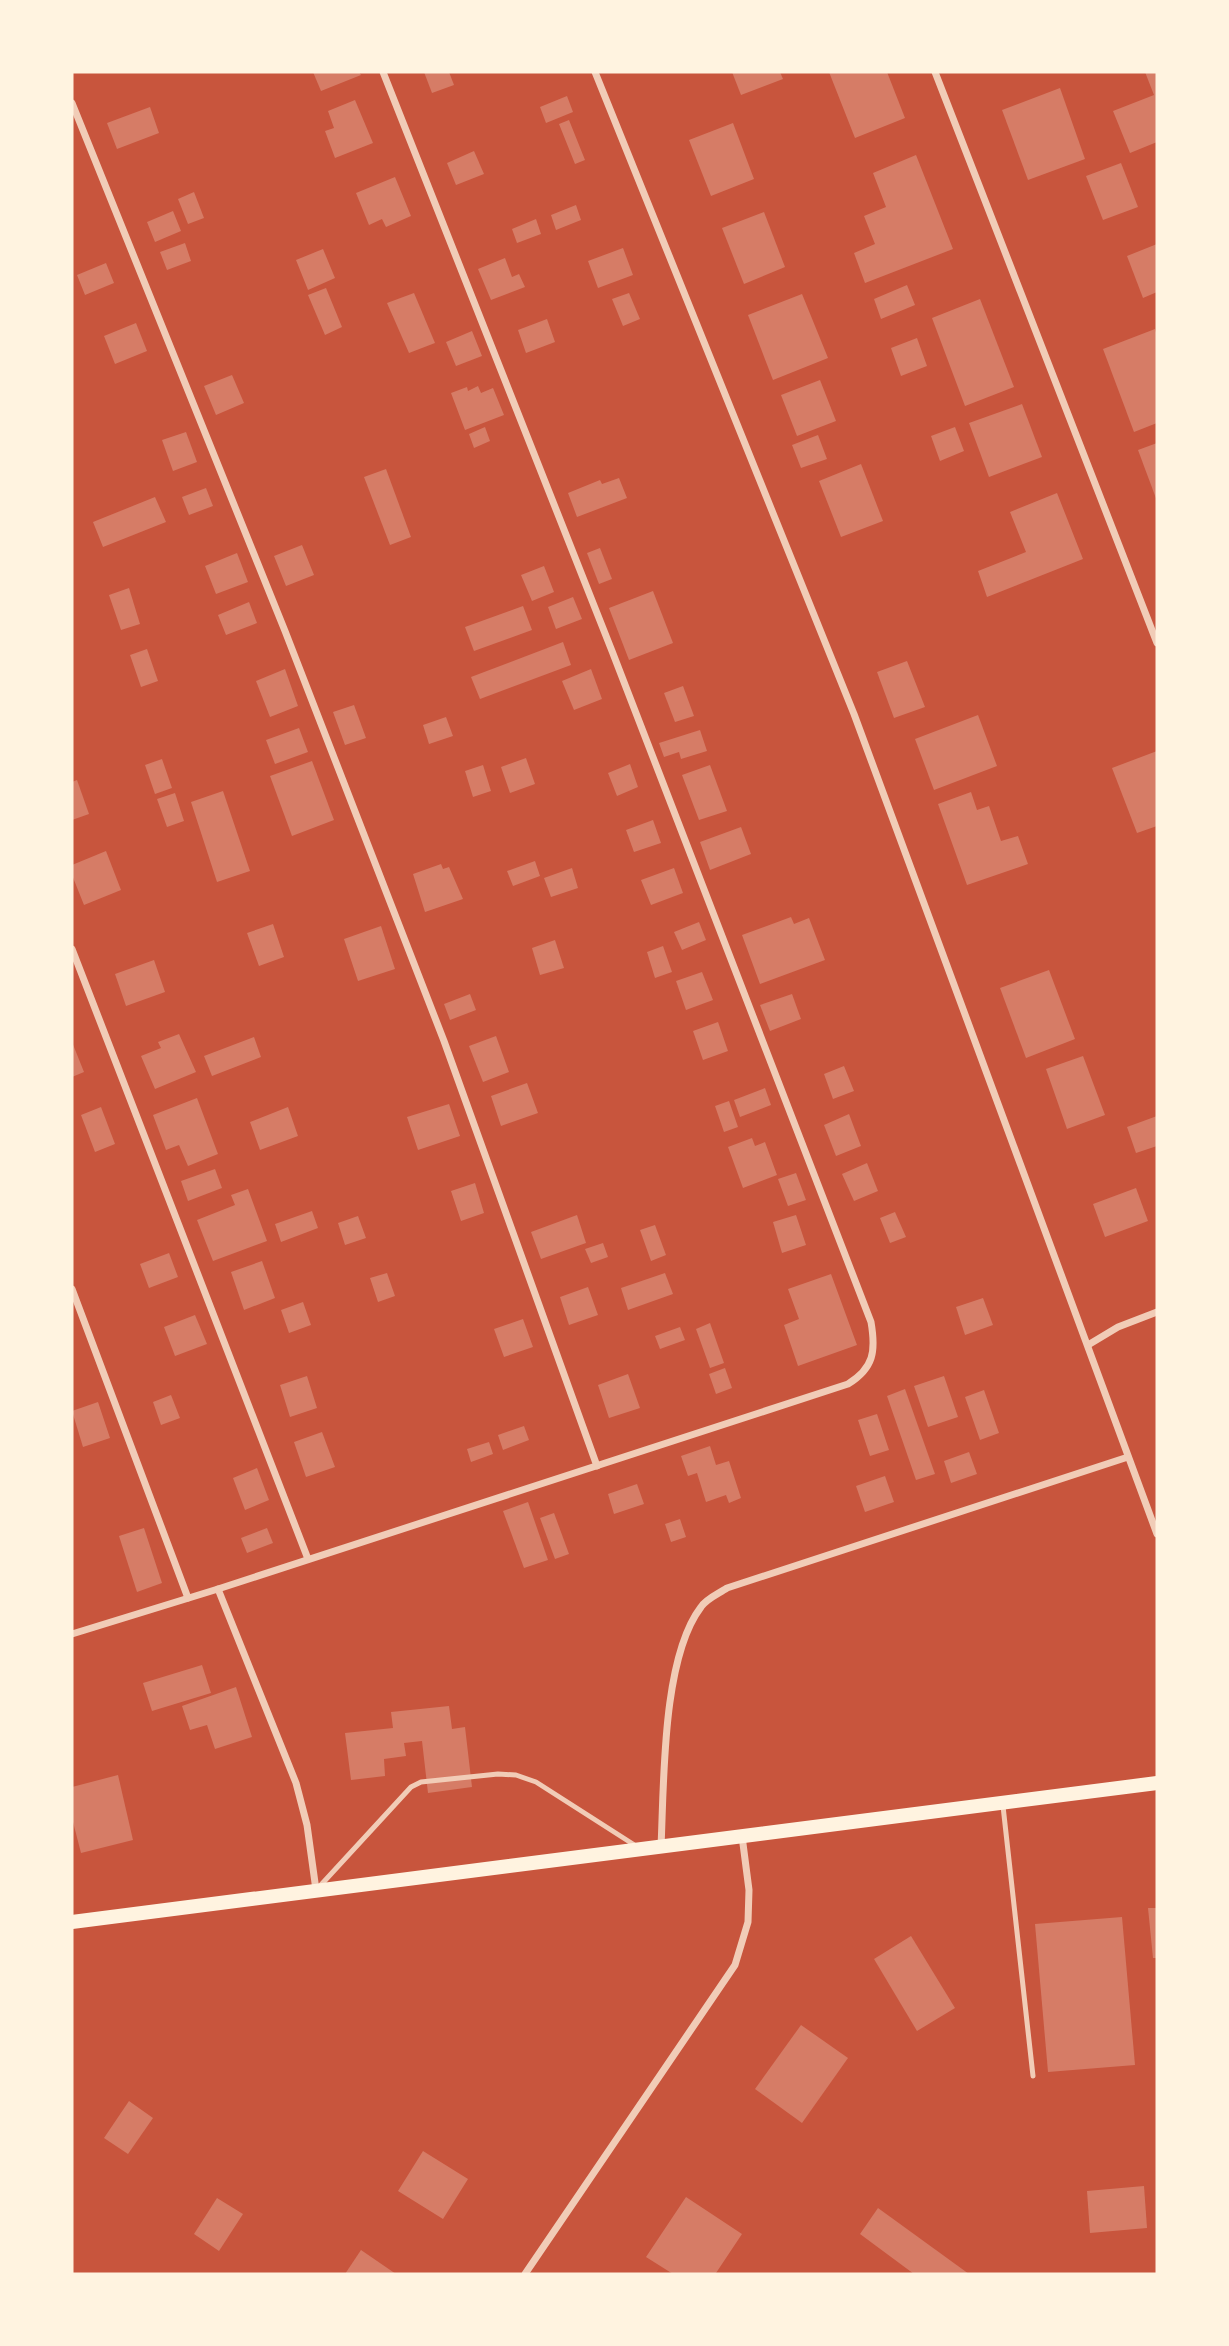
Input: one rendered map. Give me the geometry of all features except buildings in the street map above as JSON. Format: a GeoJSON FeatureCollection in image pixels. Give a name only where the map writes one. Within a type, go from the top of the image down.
{"type":"FeatureCollection","features":[{"type":"Feature","properties":{"kind":"main road"},"geometry":{"type":"LineString","coordinates":[[72,1922],[1157,1783]]}},
{"type":"Feature","properties":{"kind":"street"},"geometry":{"type":"LineString","coordinates":[[72,1634],[848,1384],[862,1375],[872,1359],[875,1342],[871,1322],[617,664],[383,72]]}},
{"type":"Feature","properties":{"kind":"street"},"geometry":{"type":"LineString","coordinates":[[595,72],[854,714],[1157,1534]]}},
{"type":"Feature","properties":{"kind":"street"},"geometry":{"type":"LineString","coordinates":[[935,72],[1157,643]]}},
{"type":"Feature","properties":{"kind":"street"},"geometry":{"type":"LineString","coordinates":[[72,103],[290,644],[444,1041],[597,1466]]}},
{"type":"Feature","properties":{"kind":"street"},"geometry":{"type":"LineString","coordinates":[[72,949],[308,1559]]}},
{"type":"Feature","properties":{"kind":"street"},"geometry":{"type":"LineString","coordinates":[[72,1289],[188,1598]]}},
{"type":"Feature","properties":{"kind":"street"},"geometry":{"type":"LineString","coordinates":[[1088,1345],[1118,1327],[1157,1311]]}},
{"type":"Feature","properties":{"kind":"street"},"geometry":{"type":"LineString","coordinates":[[661,1847],[666,1741],[673,1687],[684,1637],[702,1605],[727,1588],[1128,1457]]}},
{"type":"Feature","properties":{"kind":"street"},"geometry":{"type":"LineString","coordinates":[[218,1589],[296,1783],[307,1825],[316,1890]]}},
{"type":"Feature","properties":{"kind":"street"},"geometry":{"type":"LineString","coordinates":[[525,2274],[735,1965],[748,1922],[749,1890],[742,1836]]}},
{"type":"Feature","properties":{"kind":"lane"},"geometry":{"type":"LineString","coordinates":[[316,1890],[411,1787],[421,1782],[498,1774],[516,1775],[536,1782],[641,1849]]}},
{"type":"Feature","properties":{"kind":"lane"},"geometry":{"type":"LineString","coordinates":[[1003,1802],[1032,2076]]}}]}
